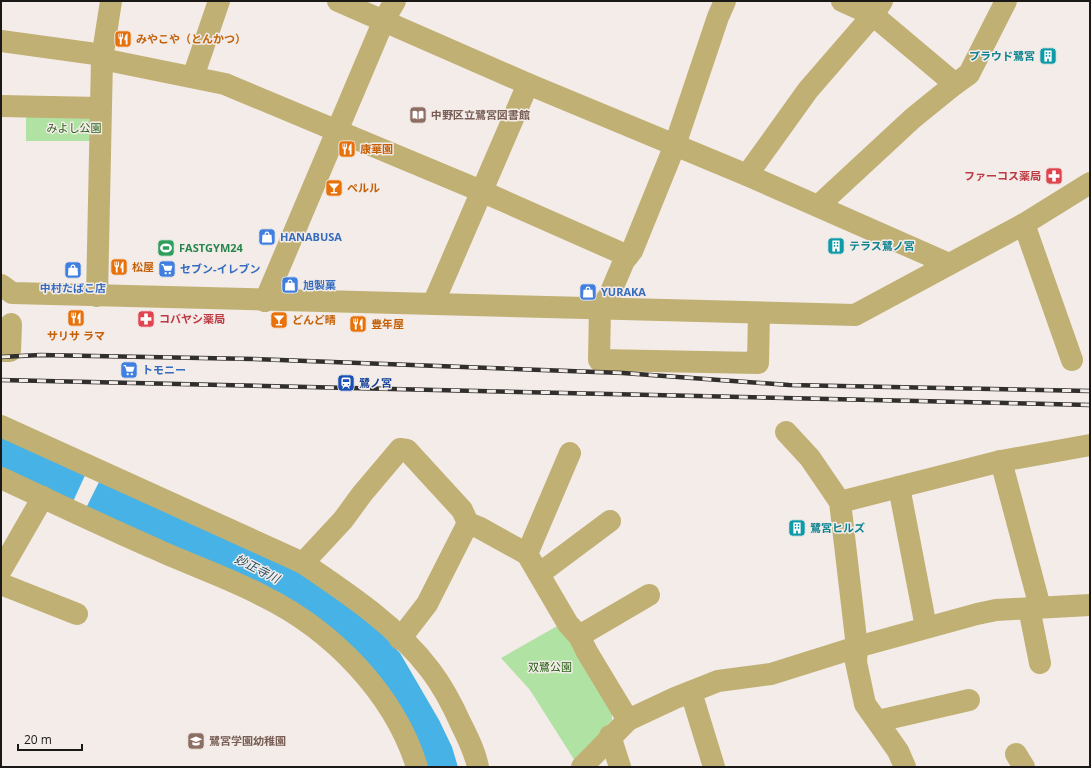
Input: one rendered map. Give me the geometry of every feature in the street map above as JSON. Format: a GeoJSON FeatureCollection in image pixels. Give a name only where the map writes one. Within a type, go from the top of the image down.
{"type":"FeatureCollection","features":[{"type":"Feature","properties":{"kind":"street"},"geometry":{"type":"LineString","coordinates":[[98,296],[100,108],[103,57],[111,1]]}},
{"type":"Feature","properties":{"kind":"street"},"geometry":{"type":"LineString","coordinates":[[193,77],[219,1]]}},
{"type":"Feature","properties":{"kind":"street"},"geometry":{"type":"LineString","coordinates":[[338,1],[528,84],[747,175],[949,264]]}},
{"type":"Feature","properties":{"kind":"street"},"geometry":{"type":"LineString","coordinates":[[265,301],[384,20],[395,1]]}},
{"type":"Feature","properties":{"kind":"street"},"geometry":{"type":"LineString","coordinates":[[725,1],[718,17],[675,145],[632,251],[628,256],[609,296],[600,308],[599,360],[758,363],[759,313]]}},
{"type":"Feature","properties":{"kind":"street"},"geometry":{"type":"LineString","coordinates":[[842,1],[877,8],[955,84]]}},
{"type":"Feature","properties":{"kind":"street"},"geometry":{"type":"LineString","coordinates":[[818,206],[913,118],[969,74],[1006,1]]}},
{"type":"Feature","properties":{"kind":"street"},"geometry":{"type":"LineString","coordinates":[[747,175],[808,90],[877,8]]}},
{"type":"Feature","properties":{"kind":"street"},"geometry":{"type":"LineString","coordinates":[[1,41],[103,57],[225,84],[481,191],[628,256]]}},
{"type":"Feature","properties":{"kind":"street"},"geometry":{"type":"LineString","coordinates":[[433,304],[528,84]]}},
{"type":"Feature","properties":{"kind":"street"},"geometry":{"type":"LineString","coordinates":[[1,106],[100,108]]}},
{"type":"Feature","properties":{"kind":"street"},"geometry":{"type":"LineString","coordinates":[[1,285],[12,293],[265,301],[855,315],[1024,224],[1090,183]]}},
{"type":"Feature","properties":{"kind":"street"},"geometry":{"type":"LineString","coordinates":[[1024,224],[1072,360]]}},
{"type":"Feature","properties":{"kind":"street"},"geometry":{"type":"LineString","coordinates":[[1,351],[10,351],[11,324]]}},
{"type":"Feature","properties":{"kind":"street"},"geometry":{"type":"LineString","coordinates":[[1,426],[303,563],[341,589],[400,638],[432,672],[452,705],[468,738],[478,767]]}},
{"type":"Feature","properties":{"kind":"street"},"geometry":{"type":"LineString","coordinates":[[786,432],[810,458],[840,502],[857,647],[856,662],[865,704],[898,751],[905,767]]}},
{"type":"Feature","properties":{"kind":"street"},"geometry":{"type":"LineString","coordinates":[[840,502],[1001,461],[1090,445]]}},
{"type":"Feature","properties":{"kind":"street"},"geometry":{"type":"LineString","coordinates":[[303,563],[343,520],[362,494],[400,449],[407,450],[462,510],[468,523],[527,554],[568,624],[579,636],[628,720]]}},
{"type":"Feature","properties":{"kind":"street"},"geometry":{"type":"LineString","coordinates":[[527,554],[570,453]]}},
{"type":"Feature","properties":{"kind":"street"},"geometry":{"type":"LineString","coordinates":[[1001,461],[1034,608],[1040,663]]}},
{"type":"Feature","properties":{"kind":"street"},"geometry":{"type":"LineString","coordinates":[[1,478],[158,551],[209,571],[264,596],[292,612],[343,653],[360,669],[381,695],[413,753],[417,767]]}},
{"type":"Feature","properties":{"kind":"street"},"geometry":{"type":"LineString","coordinates":[[899,487],[926,628]]}},
{"type":"Feature","properties":{"kind":"street"},"geometry":{"type":"LineString","coordinates":[[1,570],[43,497]]}},
{"type":"Feature","properties":{"kind":"street"},"geometry":{"type":"LineString","coordinates":[[539,574],[610,521]]}},
{"type":"Feature","properties":{"kind":"street"},"geometry":{"type":"LineString","coordinates":[[400,638],[427,604],[468,523]]}},
{"type":"Feature","properties":{"kind":"street"},"geometry":{"type":"LineString","coordinates":[[1,584],[76,614]]}},
{"type":"Feature","properties":{"kind":"street"},"geometry":{"type":"LineString","coordinates":[[579,636],[649,595]]}},
{"type":"Feature","properties":{"kind":"street"},"geometry":{"type":"LineString","coordinates":[[582,767],[610,736],[628,720],[718,681],[771,674],[857,647],[996,610],[1090,605]]}},
{"type":"Feature","properties":{"kind":"street"},"geometry":{"type":"LineString","coordinates":[[691,692],[714,767]]}},
{"type":"Feature","properties":{"kind":"street"},"geometry":{"type":"LineString","coordinates":[[878,721],[969,700]]}},
{"type":"Feature","properties":{"kind":"street"},"geometry":{"type":"LineString","coordinates":[[610,736],[620,767]]}},
{"type":"Feature","properties":{"kind":"green space","name":"みよし公園"},"geometry":{"type":"Polygon","coordinates":[[[26,113],[87,115],[92,120],[92,141],[26,141],[26,113]]]}},
{"type":"Feature","properties":{"kind":"green space","name":"双鷺公園"},"geometry":{"type":"Polygon","coordinates":[[[559,625],[612,708],[612,720],[575,761],[530,690],[501,658],[559,625]]]}},
{"type":"Feature","properties":{"kind":"water","name":"妙正寺川"},"geometry":{"type":"Polygon","coordinates":[[[1,433],[308,574],[380,632],[400,653],[439,720],[452,747],[458,767],[423,767],[356,656],[1,472],[1,433]]]}},
{"type":"Feature","properties":{"kind":"pier"},"geometry":{"type":"Polygon","coordinates":[[[87,471],[101,478],[84,512],[71,506],[87,471]]]}},
{"type":"Feature","properties":{"kind":"railway"},"geometry":{"type":"LineString","coordinates":[[1,357],[40,355],[254,359],[623,373],[789,385],[1090,391]]}},
{"type":"Feature","properties":{"kind":"railway"},"geometry":{"type":"LineString","coordinates":[[1,380],[1090,405]]}},
{"type":"Feature","properties":{"kind":"place","name":"みやこや（とんかつ）"},"geometry":{"type":"Point","coordinates":[123,39]}},
{"type":"Feature","properties":{"kind":"place","name":"プラウド鷺宮"},"geometry":{"type":"Point","coordinates":[1048,56]}},
{"type":"Feature","properties":{"kind":"place","name":"中野区立鷺宮図書館"},"geometry":{"type":"Point","coordinates":[418,115]}},
{"type":"Feature","properties":{"kind":"place","name":"康華園"},"geometry":{"type":"Point","coordinates":[347,149]}},
{"type":"Feature","properties":{"kind":"place","name":"ファーコス薬局"},"geometry":{"type":"Point","coordinates":[1054,176]}},
{"type":"Feature","properties":{"kind":"place","name":"ペルル"},"geometry":{"type":"Point","coordinates":[334,188]}},
{"type":"Feature","properties":{"kind":"place","name":"HANABUSA"},"geometry":{"type":"Point","coordinates":[267,237]}},
{"type":"Feature","properties":{"kind":"place","name":"テラス鷺ノ宮"},"geometry":{"type":"Point","coordinates":[836,246]}},
{"type":"Feature","properties":{"kind":"place","name":"FASTGYM24"},"geometry":{"type":"Point","coordinates":[166,248]}},
{"type":"Feature","properties":{"kind":"place","name":"松屋"},"geometry":{"type":"Point","coordinates":[119,267]}},
{"type":"Feature","properties":{"kind":"place","name":"セブン-イレブン"},"geometry":{"type":"Point","coordinates":[167,269]}},
{"type":"Feature","properties":{"kind":"place","name":"中村たばこ店"},"geometry":{"type":"Point","coordinates":[73,270]}},
{"type":"Feature","properties":{"kind":"place","name":"旭製菓"},"geometry":{"type":"Point","coordinates":[290,285]}},
{"type":"Feature","properties":{"kind":"place","name":"YURAKA"},"geometry":{"type":"Point","coordinates":[588,292]}},
{"type":"Feature","properties":{"kind":"place","name":"サリサ ラマ"},"geometry":{"type":"Point","coordinates":[76,318]}},
{"type":"Feature","properties":{"kind":"place","name":"コバヤシ薬局"},"geometry":{"type":"Point","coordinates":[146,319]}},
{"type":"Feature","properties":{"kind":"place","name":"どんど晴"},"geometry":{"type":"Point","coordinates":[279,320]}},
{"type":"Feature","properties":{"kind":"place","name":"豊年屋"},"geometry":{"type":"Point","coordinates":[358,324]}},
{"type":"Feature","properties":{"kind":"place","name":"トモニー"},"geometry":{"type":"Point","coordinates":[129,370]}},
{"type":"Feature","properties":{"kind":"place","name":"鷺ノ宮"},"geometry":{"type":"Point","coordinates":[346,383]}},
{"type":"Feature","properties":{"kind":"place","name":"鷺宮ヒルズ"},"geometry":{"type":"Point","coordinates":[797,528]}},
{"type":"Feature","properties":{"kind":"place","name":"鷺宮学園幼稚園"},"geometry":{"type":"Point","coordinates":[196,741]}}]}
